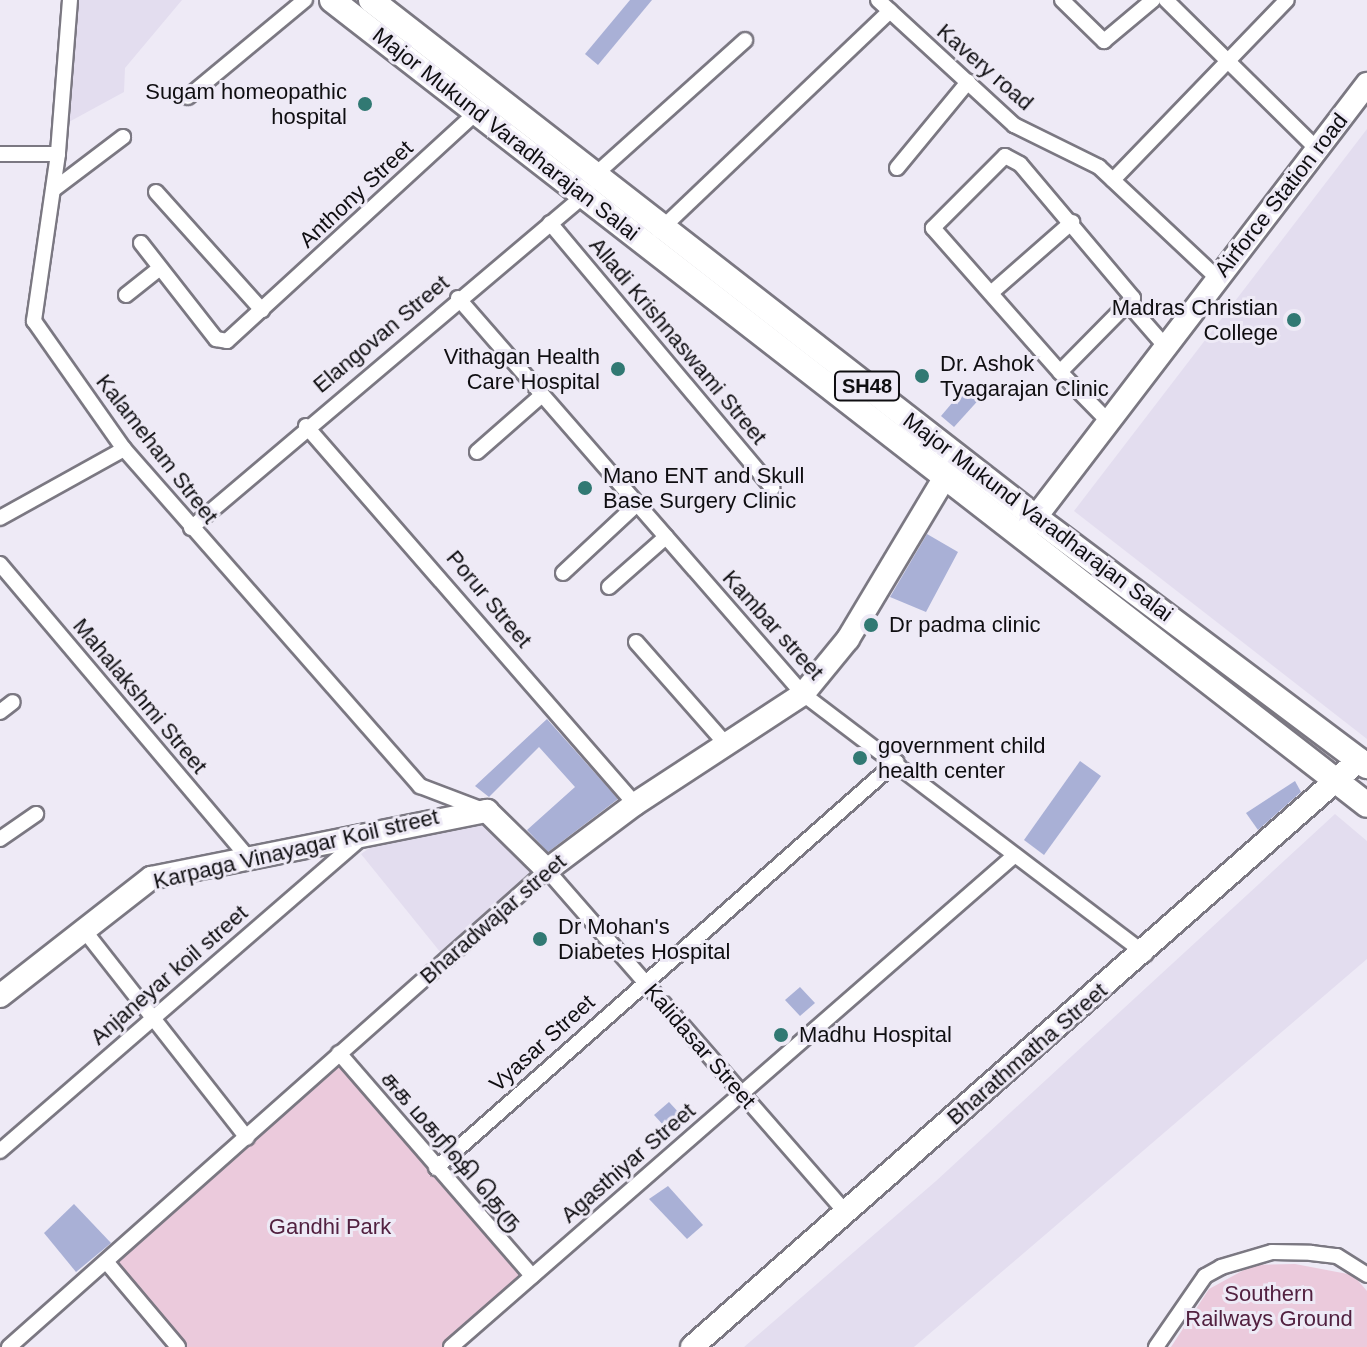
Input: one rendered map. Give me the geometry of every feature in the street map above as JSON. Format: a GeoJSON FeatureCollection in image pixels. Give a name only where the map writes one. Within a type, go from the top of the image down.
{"type":"FeatureCollection","features":[{"type":"Feature","properties":{"kind":"main road","name":"Major Mukund Varadharajan Salai"},"geometry":{"type":"LineString","coordinates":[[332,0],[380,10],[656,234],[952,466]]}},
{"type":"Feature","properties":{"kind":"main road","name":"Major Mukund Varadharajan Salai"},"geometry":{"type":"LineString","coordinates":[[380,10],[479,110],[595,182]]}},
{"type":"Feature","properties":{"kind":"main road","name":"SH48"},"geometry":{"type":"LineString","coordinates":[[952,466],[1367,805]]}},
{"type":"Feature","properties":{"kind":"main road","name":"Major Mukund Varadharajan Salai"},"geometry":{"type":"LineString","coordinates":[[1028,527],[1363,763]]}},
{"type":"Feature","properties":{"kind":"street","name":"Kalameham Street"},"geometry":{"type":"LineString","coordinates":[[70,0],[58,154],[34,321],[124,449],[420,786],[487,811]]}},
{"type":"Feature","properties":{"kind":"street"},"geometry":{"type":"LineString","coordinates":[[188,97],[305,0]]}},
{"type":"Feature","properties":{"kind":"street","name":"Kavery road"},"geometry":{"type":"LineString","coordinates":[[878,0],[1014,125],[1099,167],[1217,278]]}},
{"type":"Feature","properties":{"kind":"street"},"geometry":{"type":"LineString","coordinates":[[1062,0],[1104,41],[1153,0]]}},
{"type":"Feature","properties":{"kind":"street"},"geometry":{"type":"LineString","coordinates":[[1166,0],[1316,148]]}},
{"type":"Feature","properties":{"kind":"street"},"geometry":{"type":"LineString","coordinates":[[1113,180],[1287,0]]}},
{"type":"Feature","properties":{"kind":"street"},"geometry":{"type":"LineString","coordinates":[[656,234],[890,11]]}},
{"type":"Feature","properties":{"kind":"street","name":"Elangovan Street"},"geometry":{"type":"LineString","coordinates":[[191,528],[306,426],[550,223],[745,40]]}},
{"type":"Feature","properties":{"kind":"street"},"geometry":{"type":"LineString","coordinates":[[897,168],[968,82]]}},
{"type":"Feature","properties":{"kind":"street","name":"Airforce Station road"},"geometry":{"type":"LineString","coordinates":[[1028,527],[1367,84]]}},
{"type":"Feature","properties":{"kind":"street","name":"Anthony Street"},"geometry":{"type":"LineString","coordinates":[[160,268],[219,342],[227,341],[479,110]]}},
{"type":"Feature","properties":{"kind":"street"},"geometry":{"type":"LineString","coordinates":[[53,190],[123,137]]}},
{"type":"Feature","properties":{"kind":"street"},"geometry":{"type":"LineString","coordinates":[[0,154],[58,154]]}},
{"type":"Feature","properties":{"kind":"street"},"geometry":{"type":"LineString","coordinates":[[1060,372],[1131,307],[1133,298],[1072,222],[1014,157],[1005,156],[933,228],[1060,372],[1108,421]]}},
{"type":"Feature","properties":{"kind":"street"},"geometry":{"type":"LineString","coordinates":[[156,192],[262,310]]}},
{"type":"Feature","properties":{"kind":"street"},"geometry":{"type":"LineString","coordinates":[[991,293],[1072,222]]}},
{"type":"Feature","properties":{"kind":"street","name":"Alladi Krishnaswami Street"},"geometry":{"type":"LineString","coordinates":[[550,223],[772,488]]}},
{"type":"Feature","properties":{"kind":"street"},"geometry":{"type":"LineString","coordinates":[[126,295],[160,268],[141,243]]}},
{"type":"Feature","properties":{"kind":"street","name":"Kambar street"},"geometry":{"type":"LineString","coordinates":[[458,298],[803,694],[1145,954]]}},
{"type":"Feature","properties":{"kind":"street"},"geometry":{"type":"LineString","coordinates":[[1131,307],[1165,346]]}},
{"type":"Feature","properties":{"kind":"street"},"geometry":{"type":"LineString","coordinates":[[477,452],[542,395]]}},
{"type":"Feature","properties":{"kind":"street","name":"Porur Street"},"geometry":{"type":"LineString","coordinates":[[306,426],[635,804]]}},
{"type":"Feature","properties":{"kind":"street"},"geometry":{"type":"LineString","coordinates":[[0,518],[124,449]]}},
{"type":"Feature","properties":{"kind":"street","name":"Bharadwajar street"},"geometry":{"type":"LineString","coordinates":[[9,1347],[109,1265],[339,1053],[547,870],[635,804],[803,694],[848,639],[952,466]]}},
{"type":"Feature","properties":{"kind":"street"},"geometry":{"type":"LineString","coordinates":[[563,573],[637,504]]}},
{"type":"Feature","properties":{"kind":"street"},"geometry":{"type":"LineString","coordinates":[[609,587],[666,537]]}},
{"type":"Feature","properties":{"kind":"street","name":"Mahalakshmi Street"},"geometry":{"type":"LineString","coordinates":[[0,564],[247,856]]}},
{"type":"Feature","properties":{"kind":"street"},"geometry":{"type":"LineString","coordinates":[[636,642],[726,744]]}},
{"type":"Feature","properties":{"kind":"street"},"geometry":{"type":"LineString","coordinates":[[0,712],[13,702]]}},
{"type":"Feature","properties":{"kind":"street","name":"Vyasar Street"},"geometry":{"type":"LineString","coordinates":[[436,1168],[644,981],[896,762]]}},
{"type":"Feature","properties":{"kind":"street","name":"Bharathmatha Street"},"geometry":{"type":"LineString","coordinates":[[692,1347],[1363,763]]}},
{"type":"Feature","properties":{"kind":"street","name":"Karpaga Vinayagar Koil street"},"geometry":{"type":"LineString","coordinates":[[1,993],[151,878],[367,832],[487,811]]}},
{"type":"Feature","properties":{"kind":"street","name":"Kalidasar Street"},"geometry":{"type":"LineString","coordinates":[[487,811],[547,870],[845,1212]]}},
{"type":"Feature","properties":{"kind":"street"},"geometry":{"type":"LineString","coordinates":[[0,839],[36,814]]}},
{"type":"Feature","properties":{"kind":"street","name":"Anjaneyar koil street"},"geometry":{"type":"LineString","coordinates":[[0,1151],[367,832]]}},
{"type":"Feature","properties":{"kind":"street","name":"Agasthiyar Street"},"geometry":{"type":"LineString","coordinates":[[451,1347],[1015,855]]}},
{"type":"Feature","properties":{"kind":"street"},"geometry":{"type":"LineString","coordinates":[[84,930],[247,1138]]}},
{"type":"Feature","properties":{"kind":"street","name":"சுக மகரிஷி தெரு"},"geometry":{"type":"LineString","coordinates":[[339,1053],[532,1276]]}},
{"type":"Feature","properties":{"kind":"street"},"geometry":{"type":"LineString","coordinates":[[1156,1347],[1205,1276],[1221,1267],[1272,1252],[1337,1256],[1365,1268]]}},
{"type":"Feature","properties":{"kind":"street"},"geometry":{"type":"LineString","coordinates":[[109,1265],[178,1347]]}},
{"type":"Feature","properties":{"kind":"shaded area"},"geometry":{"type":"Polygon","coordinates":[[[77,0],[182,0],[125,68],[124,92],[67,123],[77,0]]]}},
{"type":"Feature","properties":{"kind":"shaded area","name":"Madras Christian College"},"geometry":{"type":"Polygon","coordinates":[[[1367,129],[1367,739],[1074,511],[1367,129]]]}},
{"type":"Feature","properties":{"kind":"shaded area"},"geometry":{"type":"Polygon","coordinates":[[[1335,814],[1367,841],[1367,959],[914,1347],[744,1347],[936,1181],[1335,814]]]}},
{"type":"Feature","properties":{"kind":"shaded area"},"geometry":{"type":"Polygon","coordinates":[[[487,815],[531,873],[441,953],[361,854],[378,842],[487,815]]]}},
{"type":"Feature","properties":{"kind":"green space","name":"Gandhi Park"},"geometry":{"type":"Polygon","coordinates":[[[339,1053],[532,1276],[451,1347],[182,1347],[111,1268],[339,1053]]]}},
{"type":"Feature","properties":{"kind":"green space","name":"Southern Railways Ground"},"geometry":{"type":"Polygon","coordinates":[[[1295,1264],[1353,1275],[1367,1291],[1367,1347],[1171,1347],[1209,1289],[1253,1265],[1295,1264]]]}},
{"type":"Feature","properties":{"kind":"building"},"geometry":{"type":"Polygon","coordinates":[[[630,0],[652,0],[598,65],[585,54],[630,0]]]}},
{"type":"Feature","properties":{"kind":"building"},"geometry":{"type":"Polygon","coordinates":[[[969,383],[983,395],[954,427],[941,416],[969,383]]]}},
{"type":"Feature","properties":{"kind":"building"},"geometry":{"type":"Polygon","coordinates":[[[927,534],[958,552],[926,612],[890,597],[927,534]]]}},
{"type":"Feature","properties":{"kind":"building"},"geometry":{"type":"Polygon","coordinates":[[[547,719],[618,799],[548,852],[527,830],[575,787],[539,747],[489,797],[475,786],[547,719]]]}},
{"type":"Feature","properties":{"kind":"building"},"geometry":{"type":"Polygon","coordinates":[[[1080,761],[1101,776],[1044,855],[1024,840],[1080,761]]]}},
{"type":"Feature","properties":{"kind":"building"},"geometry":{"type":"Polygon","coordinates":[[[1295,781],[1301,792],[1258,830],[1246,813],[1295,781]]]}},
{"type":"Feature","properties":{"kind":"building","name":"Madhu Hospital"},"geometry":{"type":"Polygon","coordinates":[[[800,987],[815,1003],[800,1016],[785,1000],[800,987]]]}},
{"type":"Feature","properties":{"kind":"building"},"geometry":{"type":"Polygon","coordinates":[[[669,1102],[681,1115],[666,1128],[654,1115],[669,1102]]]}},
{"type":"Feature","properties":{"kind":"building"},"geometry":{"type":"Polygon","coordinates":[[[668,1186],[703,1225],[687,1239],[649,1199],[668,1186]]]}},
{"type":"Feature","properties":{"kind":"building"},"geometry":{"type":"Polygon","coordinates":[[[74,1204],[111,1243],[76,1272],[44,1233],[74,1204]]]}},
{"type":"Feature","properties":{"kind":"place","name":"Sugam homeopathic hospital"},"geometry":{"type":"Point","coordinates":[365,104]}},
{"type":"Feature","properties":{"kind":"place","name":"Madras Christian College"},"geometry":{"type":"Point","coordinates":[1294,320]}},
{"type":"Feature","properties":{"kind":"place","name":"Vithagan Health Care Hospital"},"geometry":{"type":"Point","coordinates":[618,369]}},
{"type":"Feature","properties":{"kind":"place","name":"Dr. Ashok Tyagarajan Clinic"},"geometry":{"type":"Point","coordinates":[922,376]}},
{"type":"Feature","properties":{"kind":"place","name":"Mano ENT and Skull Base Surgery Clinic"},"geometry":{"type":"Point","coordinates":[585,488]}},
{"type":"Feature","properties":{"kind":"place","name":"Dr padma clinic"},"geometry":{"type":"Point","coordinates":[871,625]}},
{"type":"Feature","properties":{"kind":"place","name":"government child health center"},"geometry":{"type":"Point","coordinates":[860,758]}},
{"type":"Feature","properties":{"kind":"place","name":"Dr Mohan's Diabetes Hospital"},"geometry":{"type":"Point","coordinates":[540,939]}},
{"type":"Feature","properties":{"kind":"place","name":"Madhu Hospital"},"geometry":{"type":"Point","coordinates":[781,1035]}}]}
